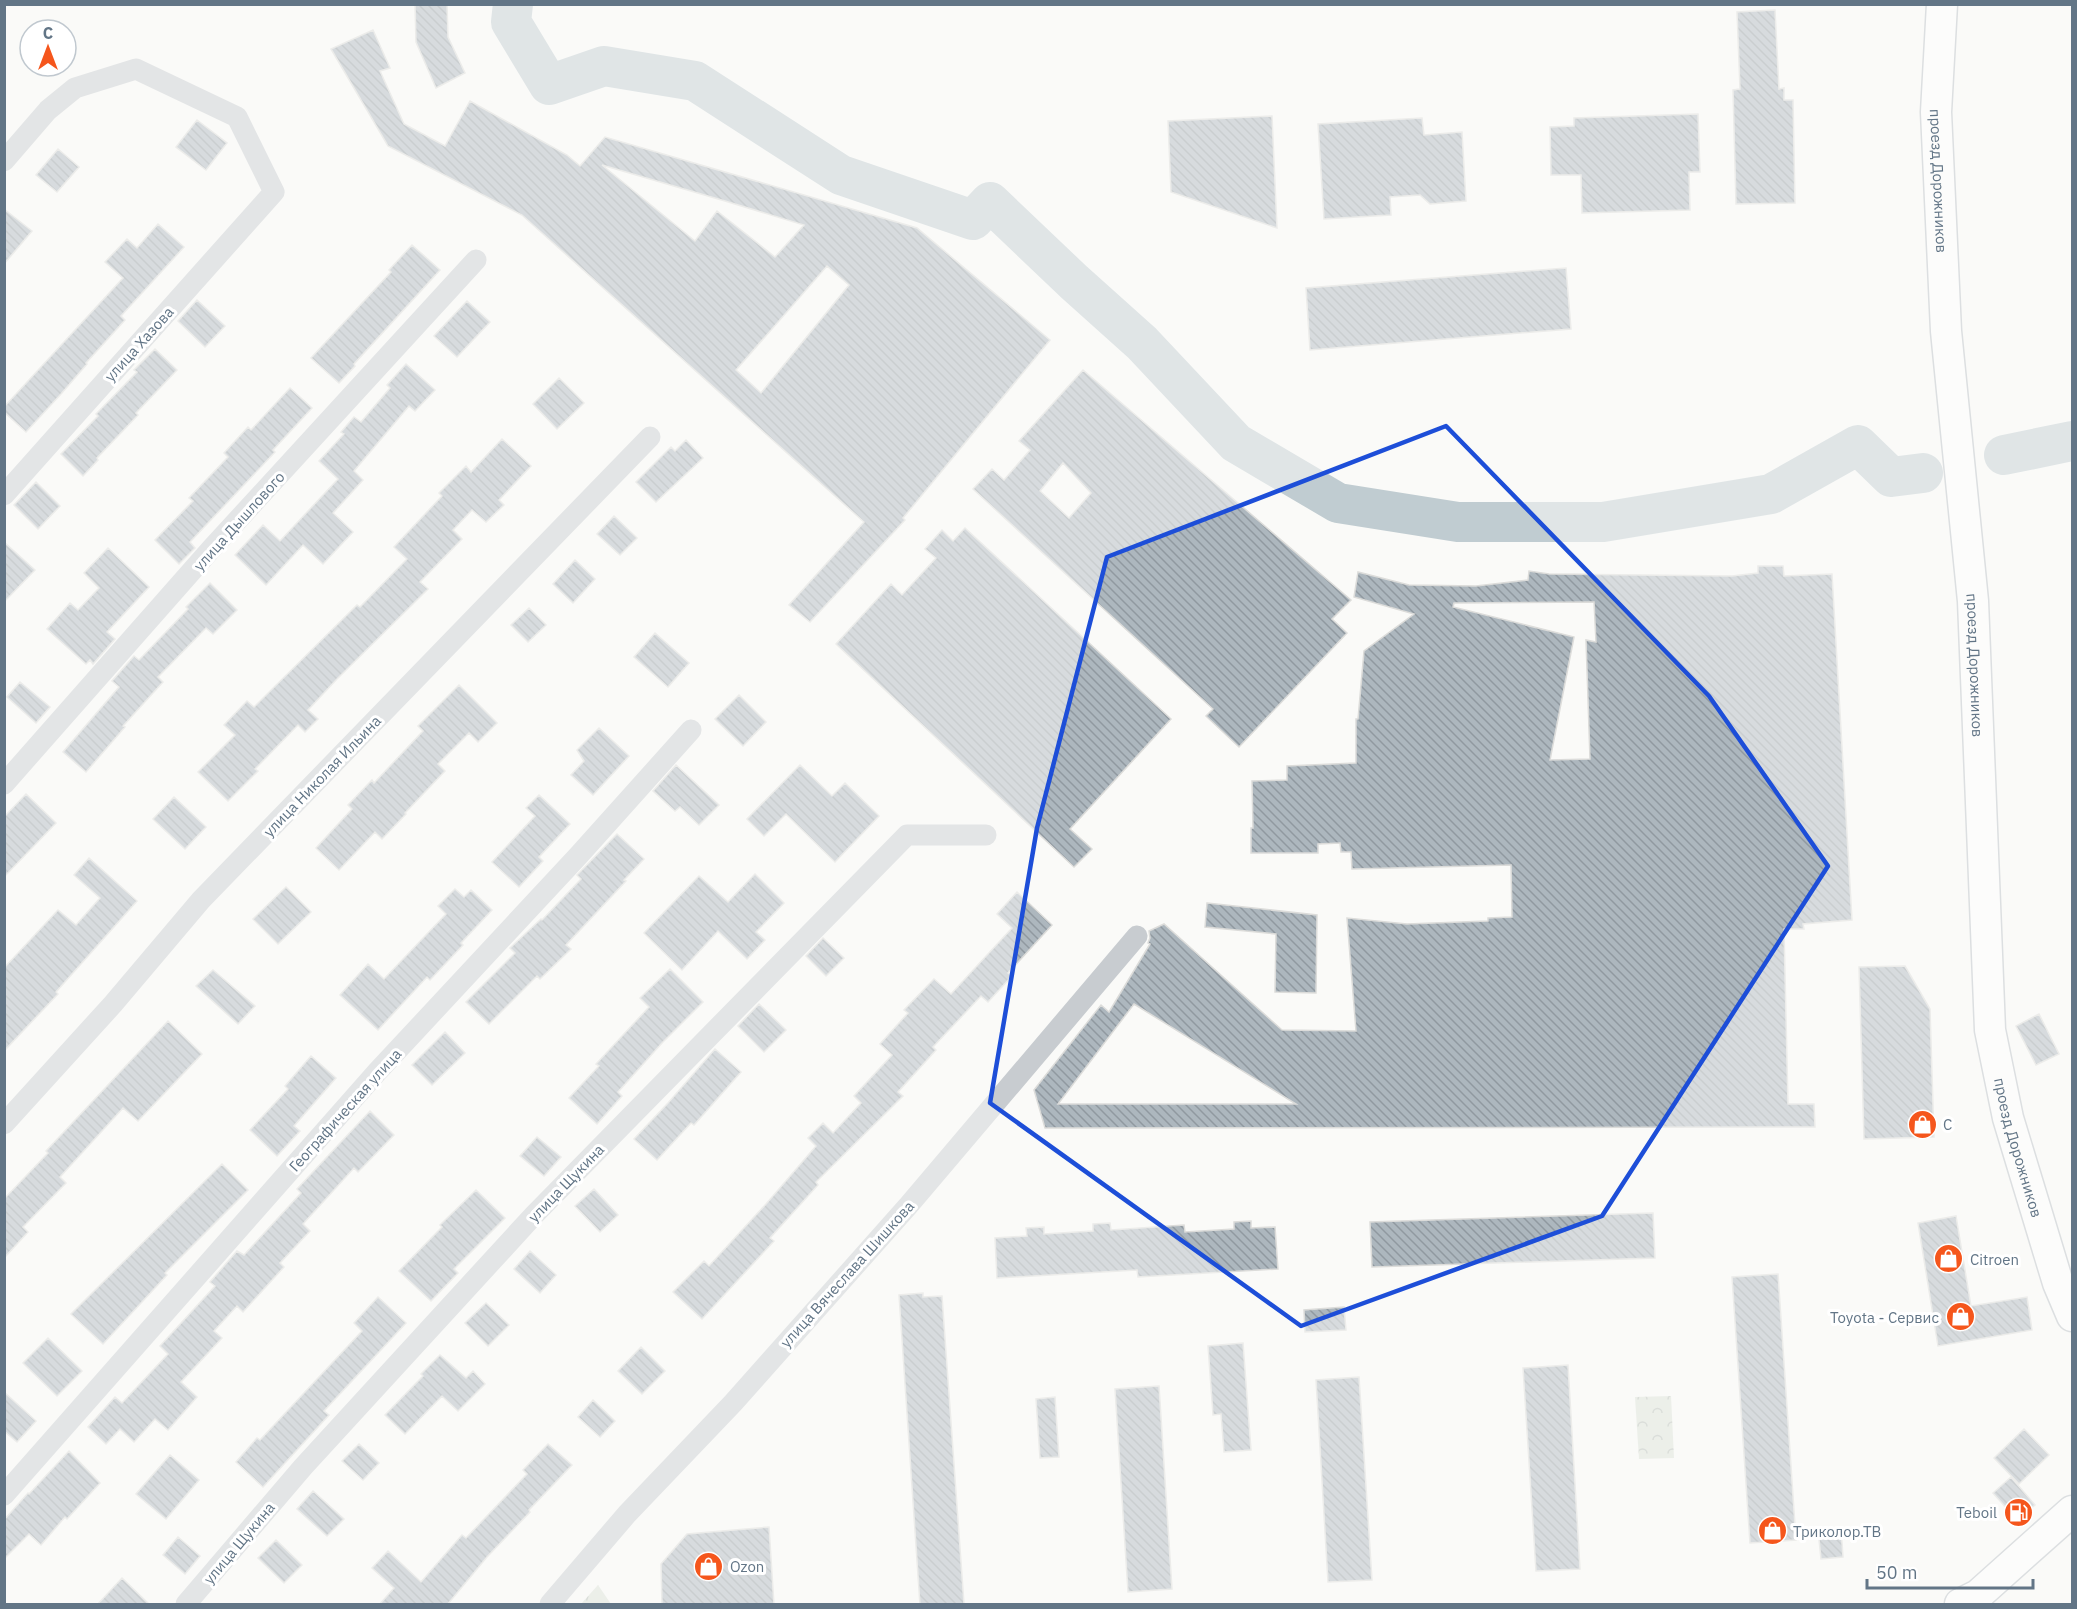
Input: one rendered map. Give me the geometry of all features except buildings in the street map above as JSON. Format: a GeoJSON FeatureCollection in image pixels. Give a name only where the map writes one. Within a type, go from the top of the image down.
{"type":"FeatureCollection","features":[{"type":"Feature","properties":{"kind":"main road","name":"проезд Дорожников"},"geometry":{"type":"LineString","coordinates":[[1942,4],[1935,112],[1944,308],[1973,601],[1990,1030],[2008,1118],[2058,1283],[2073,1316]]}},
{"type":"Feature","properties":{"kind":"main road"},"geometry":{"type":"LineString","coordinates":[[1960,1605],[1978,1595],[2073,1511]]}},
{"type":"Feature","properties":{"kind":"street","name":"улица Хазова"},"geometry":{"type":"LineString","coordinates":[[4,161],[48,110],[75,88],[136,69],[237,117],[274,192],[4,495]]}},
{"type":"Feature","properties":{"kind":"street","name":"улица Дышлового"},"geometry":{"type":"LineString","coordinates":[[4,784],[212,548],[476,260]]}},
{"type":"Feature","properties":{"kind":"street","name":"улица Николая Ильина"},"geometry":{"type":"LineString","coordinates":[[4,1124],[113,1004],[201,900],[650,437]]}},
{"type":"Feature","properties":{"kind":"street","name":"Географическая улица"},"geometry":{"type":"LineString","coordinates":[[4,1495],[377,1072],[571,864],[691,730]]}},
{"type":"Feature","properties":{"kind":"street","name":"улица Щукина"},"geometry":{"type":"LineString","coordinates":[[186,1605],[303,1467],[534,1215],[908,834],[986,834]]}},
{"type":"Feature","properties":{"kind":"street","name":"улица Вячеслава Шишкова"},"geometry":{"type":"LineString","coordinates":[[550,1605],[627,1515],[733,1403],[900,1215],[1137,936]]}},
{"type":"Feature","properties":{"kind":"highlighted area"},"geometry":{"type":"Polygon","coordinates":[[[1446,426],[1709,696],[1828,866],[1602,1216],[1301,1326],[990,1103],[1037,828],[1107,557],[1446,426]]]}},
{"type":"Feature","properties":{"kind":"green space"},"geometry":{"type":"Polygon","coordinates":[[[1671,1396],[1674,1458],[1639,1459],[1635,1397],[1671,1396]]]}},
{"type":"Feature","properties":{"kind":"green space"},"geometry":{"type":"Polygon","coordinates":[[[598,1585],[611,1604],[581,1604],[598,1585]]]}},
{"type":"Feature","properties":{"kind":"waterway"},"geometry":{"type":"LineString","coordinates":[[513,4],[511,22],[549,85],[604,66],[695,81],[841,175],[973,220],[990,202],[1142,343],[1236,443],[1338,503],[1458,522],[1603,522],[1771,494],[1858,445],[1891,477],[1923,473]]}},
{"type":"Feature","properties":{"kind":"waterway"},"geometry":{"type":"LineString","coordinates":[[2004,455],[2072,441]]}},
{"type":"Feature","properties":{"kind":"place","name":"С"},"geometry":{"type":"Point","coordinates":[1922,1124]}},
{"type":"Feature","properties":{"kind":"place","name":"Citroen"},"geometry":{"type":"Point","coordinates":[1949,1259]}},
{"type":"Feature","properties":{"kind":"place","name":"Toyota - Сервис"},"geometry":{"type":"Point","coordinates":[1960,1317]}},
{"type":"Feature","properties":{"kind":"place","name":"Teboil"},"geometry":{"type":"Point","coordinates":[2018,1512]}},
{"type":"Feature","properties":{"kind":"place","name":"Триколор.ТВ"},"geometry":{"type":"Point","coordinates":[1772,1531]}},
{"type":"Feature","properties":{"kind":"place","name":"Ozon"},"geometry":{"type":"Point","coordinates":[709,1566]}}]}
